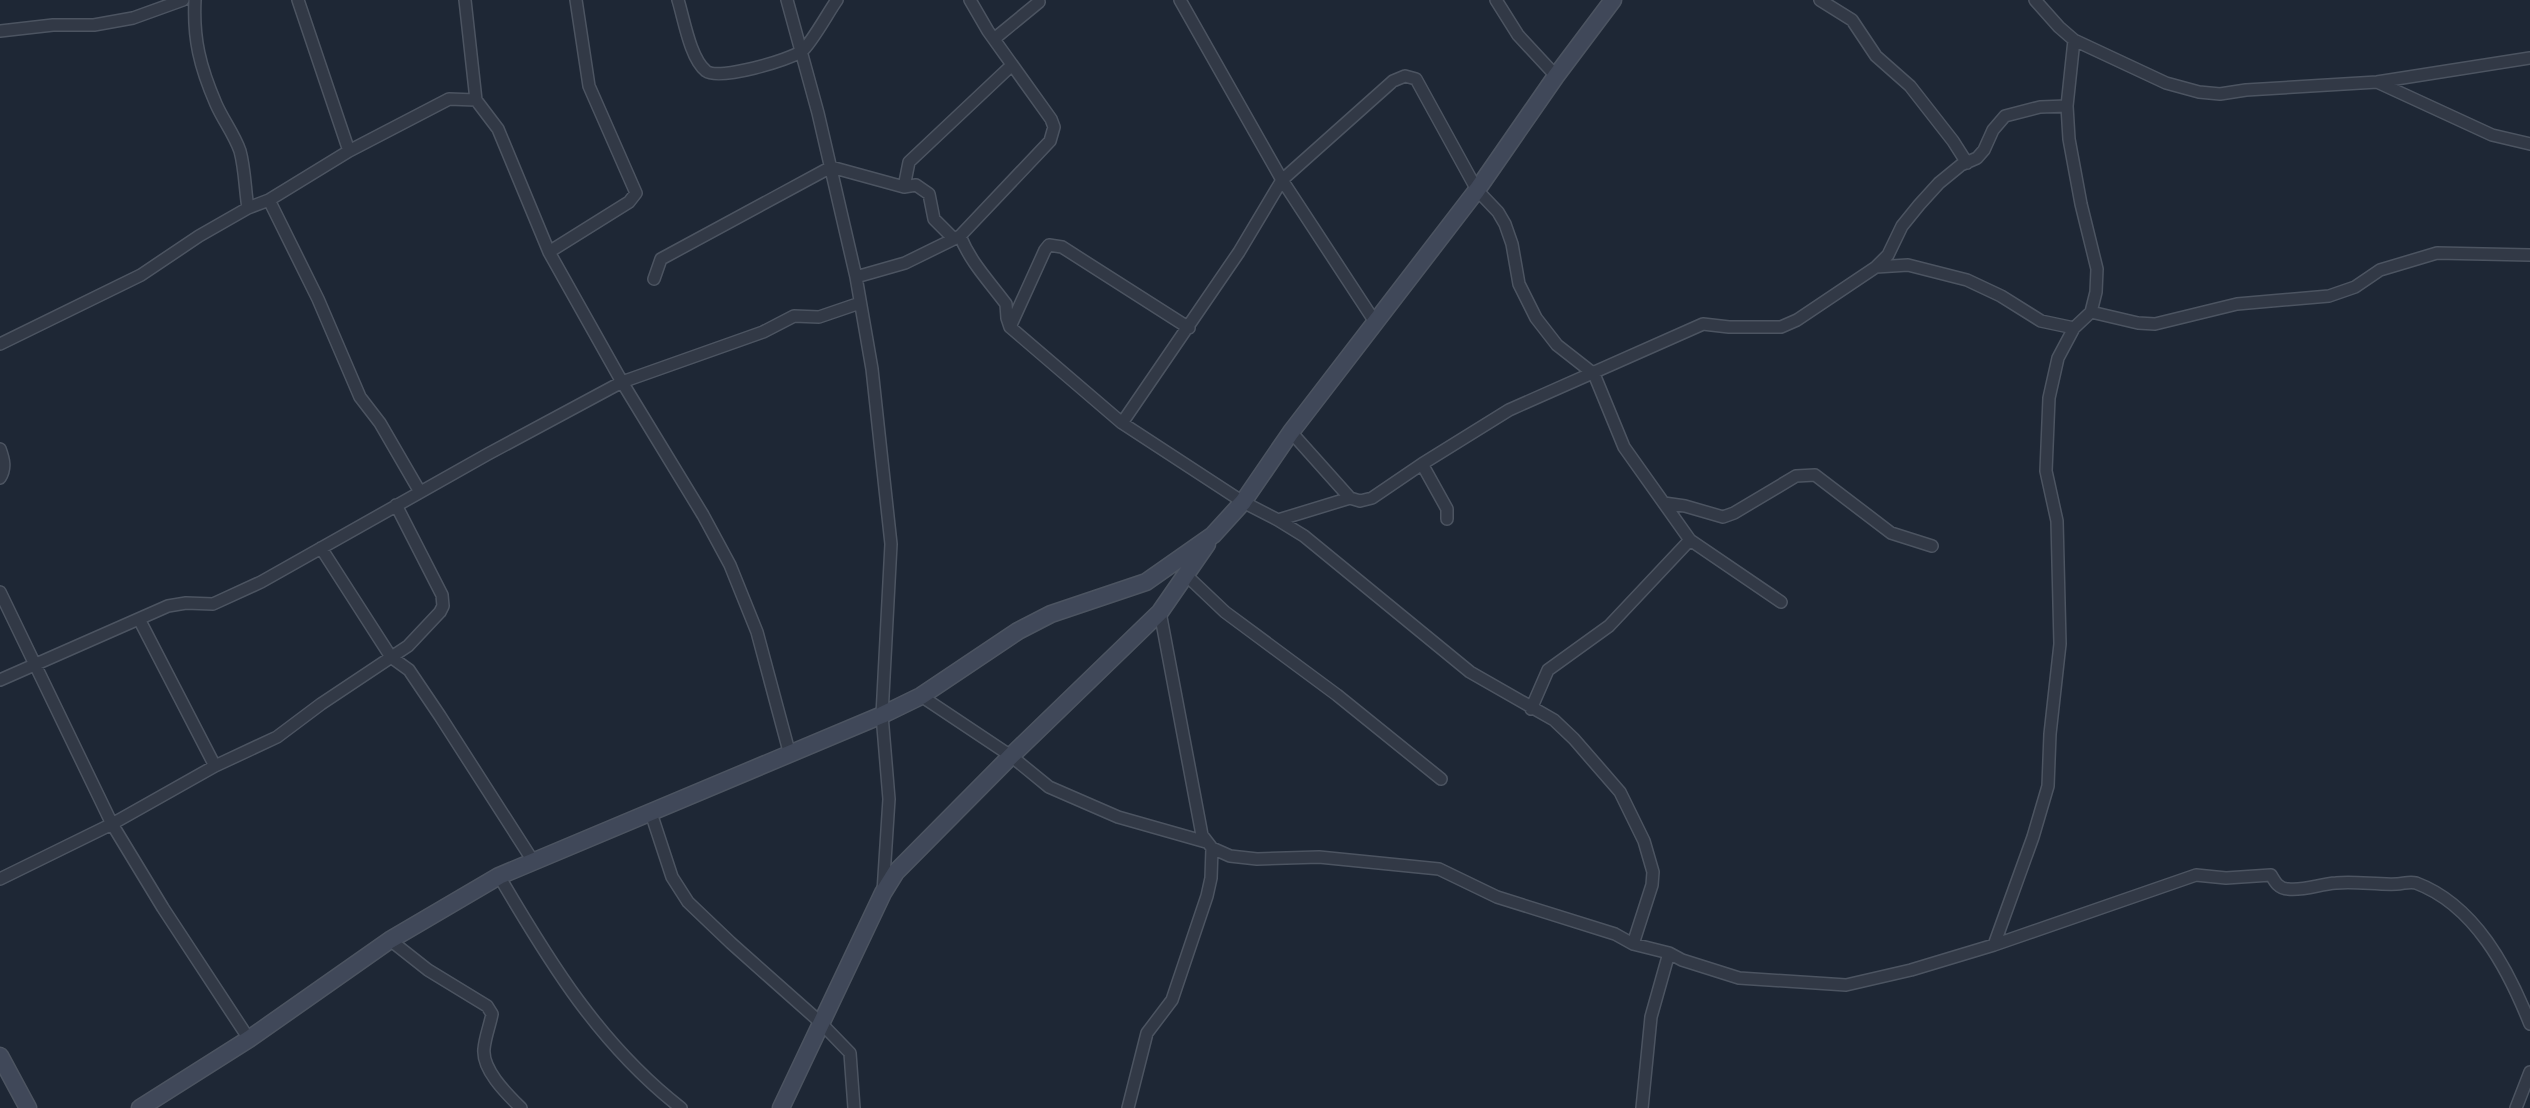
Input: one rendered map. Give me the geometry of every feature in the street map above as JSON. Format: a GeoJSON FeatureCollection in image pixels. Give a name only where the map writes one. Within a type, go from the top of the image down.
{"type":"FeatureCollection","features":[{"type":"Feature","properties":{"kind":"street"},"geometry":{"type":"LineString","coordinates":[[0,31],[53,25],[94,25],[133,18],[184,0]]}},
{"type":"Feature","properties":{"kind":"street"},"geometry":{"type":"LineString","coordinates":[[195,0],[194,30],[198,54],[216,104],[232,130],[240,153],[248,208]]}},
{"type":"Feature","properties":{"kind":"street"},"geometry":{"type":"LineString","coordinates":[[298,0],[349,150]]}},
{"type":"Feature","properties":{"kind":"street"},"geometry":{"type":"LineString","coordinates":[[465,0],[476,100],[498,128],[549,252],[622,382],[703,515],[730,565],[757,632],[790,755]]}},
{"type":"Feature","properties":{"kind":"street"},"geometry":{"type":"LineString","coordinates":[[549,252],[629,202],[636,193],[589,86],[576,0]]}},
{"type":"Feature","properties":{"kind":"street"},"geometry":{"type":"LineString","coordinates":[[678,0],[692,49],[706,71],[719,75],[747,70],[802,50],[837,0]]}},
{"type":"Feature","properties":{"kind":"street"},"geometry":{"type":"LineString","coordinates":[[787,0],[802,50],[856,277],[872,369],[891,544],[882,715],[889,798],[883,893]]}},
{"type":"Feature","properties":{"kind":"street"},"geometry":{"type":"LineString","coordinates":[[856,277],[906,263],[957,238],[1025,169],[1050,141],[1053,134],[1054,127],[1051,119],[994,39],[970,0]]}},
{"type":"Feature","properties":{"kind":"street"},"geometry":{"type":"LineString","coordinates":[[1180,0],[1282,180],[1376,322]]}},
{"type":"Feature","properties":{"kind":"street"},"geometry":{"type":"LineString","coordinates":[[1496,0],[1518,35],[1556,76]]}},
{"type":"Feature","properties":{"kind":"street"},"geometry":{"type":"LineString","coordinates":[[781,1108],[820,1022],[883,893],[896,872],[1011,756],[1160,612],[1214,534],[1243,502],[1290,432],[1477,190],[1556,76],[1613,0]]}},
{"type":"Feature","properties":{"kind":"street"},"geometry":{"type":"LineString","coordinates":[[1820,0],[1852,20],[1876,56],[1910,86],[1953,141],[1967,164]]}},
{"type":"Feature","properties":{"kind":"street"},"geometry":{"type":"LineString","coordinates":[[2035,0],[2058,27],[2074,40],[2166,83],[2199,92],[2220,94],[2246,90],[2377,82],[2530,58]]}},
{"type":"Feature","properties":{"kind":"street"},"geometry":{"type":"LineString","coordinates":[[994,39],[1039,2]]}},
{"type":"Feature","properties":{"kind":"street"},"geometry":{"type":"LineString","coordinates":[[1994,945],[2034,837],[2048,786],[2050,734],[2060,644],[2057,521],[2046,471],[2049,398],[2058,358],[2074,328],[2091,312],[2096,292],[2097,270],[2079,195],[2069,139],[2067,106],[2074,40]]}},
{"type":"Feature","properties":{"kind":"street"},"geometry":{"type":"LineString","coordinates":[[904,186],[909,162],[1012,65]]}},
{"type":"Feature","properties":{"kind":"street"},"geometry":{"type":"LineString","coordinates":[[1122,423],[1189,328],[1239,252],[1282,180],[1394,81],[1405,76],[1416,80],[1477,190],[1498,212],[1505,224],[1512,244],[1519,284],[1536,318],[1557,345],[1594,374],[1624,447],[1690,540],[1782,602]]}},
{"type":"Feature","properties":{"kind":"street"},"geometry":{"type":"LineString","coordinates":[[2377,82],[2492,135],[2530,144]]}},
{"type":"Feature","properties":{"kind":"street"},"geometry":{"type":"LineString","coordinates":[[0,344],[141,275],[199,236],[248,208],[269,200],[349,150],[448,99],[476,100]]}},
{"type":"Feature","properties":{"kind":"street"},"geometry":{"type":"LineString","coordinates":[[1290,432],[1350,498],[1360,501],[1372,498],[1422,464],[1509,410],[1594,374],[1703,324],[1729,327],[1780,327],[1797,320],[1876,267],[1888,255],[1902,226],[1919,205],[1939,183],[1984,150],[1992,130],[2005,116],[2040,107],[2067,106]]}},
{"type":"Feature","properties":{"kind":"street"},"geometry":{"type":"LineString","coordinates":[[654,279],[661,260],[830,167],[904,186],[916,185],[929,194],[934,219],[957,238],[987,282],[1006,304],[1006,318],[1010,326],[1122,423],[1243,502],[1278,520],[1339,564],[1470,672],[1531,709],[1554,720],[1560,726],[1620,792],[1644,841],[1653,872],[1652,886],[1634,944]]}},
{"type":"Feature","properties":{"kind":"street"},"geometry":{"type":"LineString","coordinates":[[269,200],[318,299],[360,397],[380,423],[420,492]]}},
{"type":"Feature","properties":{"kind":"street"},"geometry":{"type":"LineString","coordinates":[[1010,326],[1044,250],[1048,245],[1055,245],[1189,328]]}},
{"type":"Feature","properties":{"kind":"street"},"geometry":{"type":"LineString","coordinates":[[2091,312],[2138,323],[2155,324],[2238,304],[2329,296],[2355,287],[2380,270],[2437,253],[2530,255]]}},
{"type":"Feature","properties":{"kind":"street"},"geometry":{"type":"LineString","coordinates":[[1876,267],[1908,265],[1967,280],[2001,296],[2041,321],[2074,328]]}},
{"type":"Feature","properties":{"kind":"street"},"geometry":{"type":"LineString","coordinates":[[0,680],[36,666],[168,606],[186,603],[212,604],[260,582],[396,505],[622,382],[763,332],[794,316],[819,317],[860,303]]}},
{"type":"Feature","properties":{"kind":"street"},"geometry":{"type":"LineString","coordinates":[[0,449],[4,459],[4,471],[0,478]]}},
{"type":"Feature","properties":{"kind":"street"},"geometry":{"type":"LineString","coordinates":[[1422,464],[1446,509],[1447,519]]}},
{"type":"Feature","properties":{"kind":"street"},"geometry":{"type":"LineString","coordinates":[[1664,503],[1685,506],[1723,517],[1734,513],[1796,476],[1815,475],[1891,533],[1932,546]]}},
{"type":"Feature","properties":{"kind":"street"},"geometry":{"type":"LineString","coordinates":[[1278,520],[1350,498]]}},
{"type":"Feature","properties":{"kind":"street"},"geometry":{"type":"LineString","coordinates":[[0,879],[112,824],[215,766],[277,737],[408,646],[440,612],[443,606],[442,595],[396,505]]}},
{"type":"Feature","properties":{"kind":"street"},"geometry":{"type":"LineString","coordinates":[[140,1108],[249,1038],[390,940],[499,876],[882,715],[921,696],[1018,631],[1051,614],[1146,582],[1214,534]]}},
{"type":"Feature","properties":{"kind":"street"},"geometry":{"type":"LineString","coordinates":[[1531,709],[1548,670],[1609,626],[1690,540]]}},
{"type":"Feature","properties":{"kind":"street"},"geometry":{"type":"LineString","coordinates":[[321,548],[390,657],[409,670],[533,861]]}},
{"type":"Feature","properties":{"kind":"street"},"geometry":{"type":"LineString","coordinates":[[1186,575],[1225,612],[1337,695],[1441,779]]}},
{"type":"Feature","properties":{"kind":"street"},"geometry":{"type":"LineString","coordinates":[[0,592],[112,824],[163,908],[249,1038]]}},
{"type":"Feature","properties":{"kind":"street"},"geometry":{"type":"LineString","coordinates":[[1128,1108],[1147,1033],[1172,1000],[1207,896],[1211,878],[1209,845],[1202,835],[1160,612]]}},
{"type":"Feature","properties":{"kind":"street"},"geometry":{"type":"LineString","coordinates":[[139,619],[215,766]]}},
{"type":"Feature","properties":{"kind":"street"},"geometry":{"type":"LineString","coordinates":[[921,696],[1011,756],[1049,787],[1118,817],[1209,845],[1230,856],[1248,858],[1319,857],[1440,869],[1497,897],[1615,934],[1634,944],[1669,953],[1682,960],[1739,978],[1846,985],[1911,970],[1994,945],[2196,875],[2226,878],[2271,875],[2278,885],[2286,890],[2337,882],[2412,882],[2443,898],[2460,912],[2485,940],[2513,983],[2530,1024]]}},
{"type":"Feature","properties":{"kind":"street"},"geometry":{"type":"LineString","coordinates":[[651,813],[672,877],[688,902],[820,1022],[850,1053],[854,1108]]}},
{"type":"Feature","properties":{"kind":"street"},"geometry":{"type":"LineString","coordinates":[[499,876],[549,961],[592,1020],[660,1092],[681,1108]]}},
{"type":"Feature","properties":{"kind":"street"},"geometry":{"type":"LineString","coordinates":[[390,940],[428,970],[486,1006],[492,1014],[484,1049],[485,1059],[513,1105]]}},
{"type":"Feature","properties":{"kind":"street"},"geometry":{"type":"LineString","coordinates":[[1642,1108],[1651,1017],[1669,953]]}},
{"type":"Feature","properties":{"kind":"street"},"geometry":{"type":"LineString","coordinates":[[0,1056],[28,1108]]}},
{"type":"Feature","properties":{"kind":"street"},"geometry":{"type":"LineString","coordinates":[[2516,1108],[2530,1072]]}}]}
